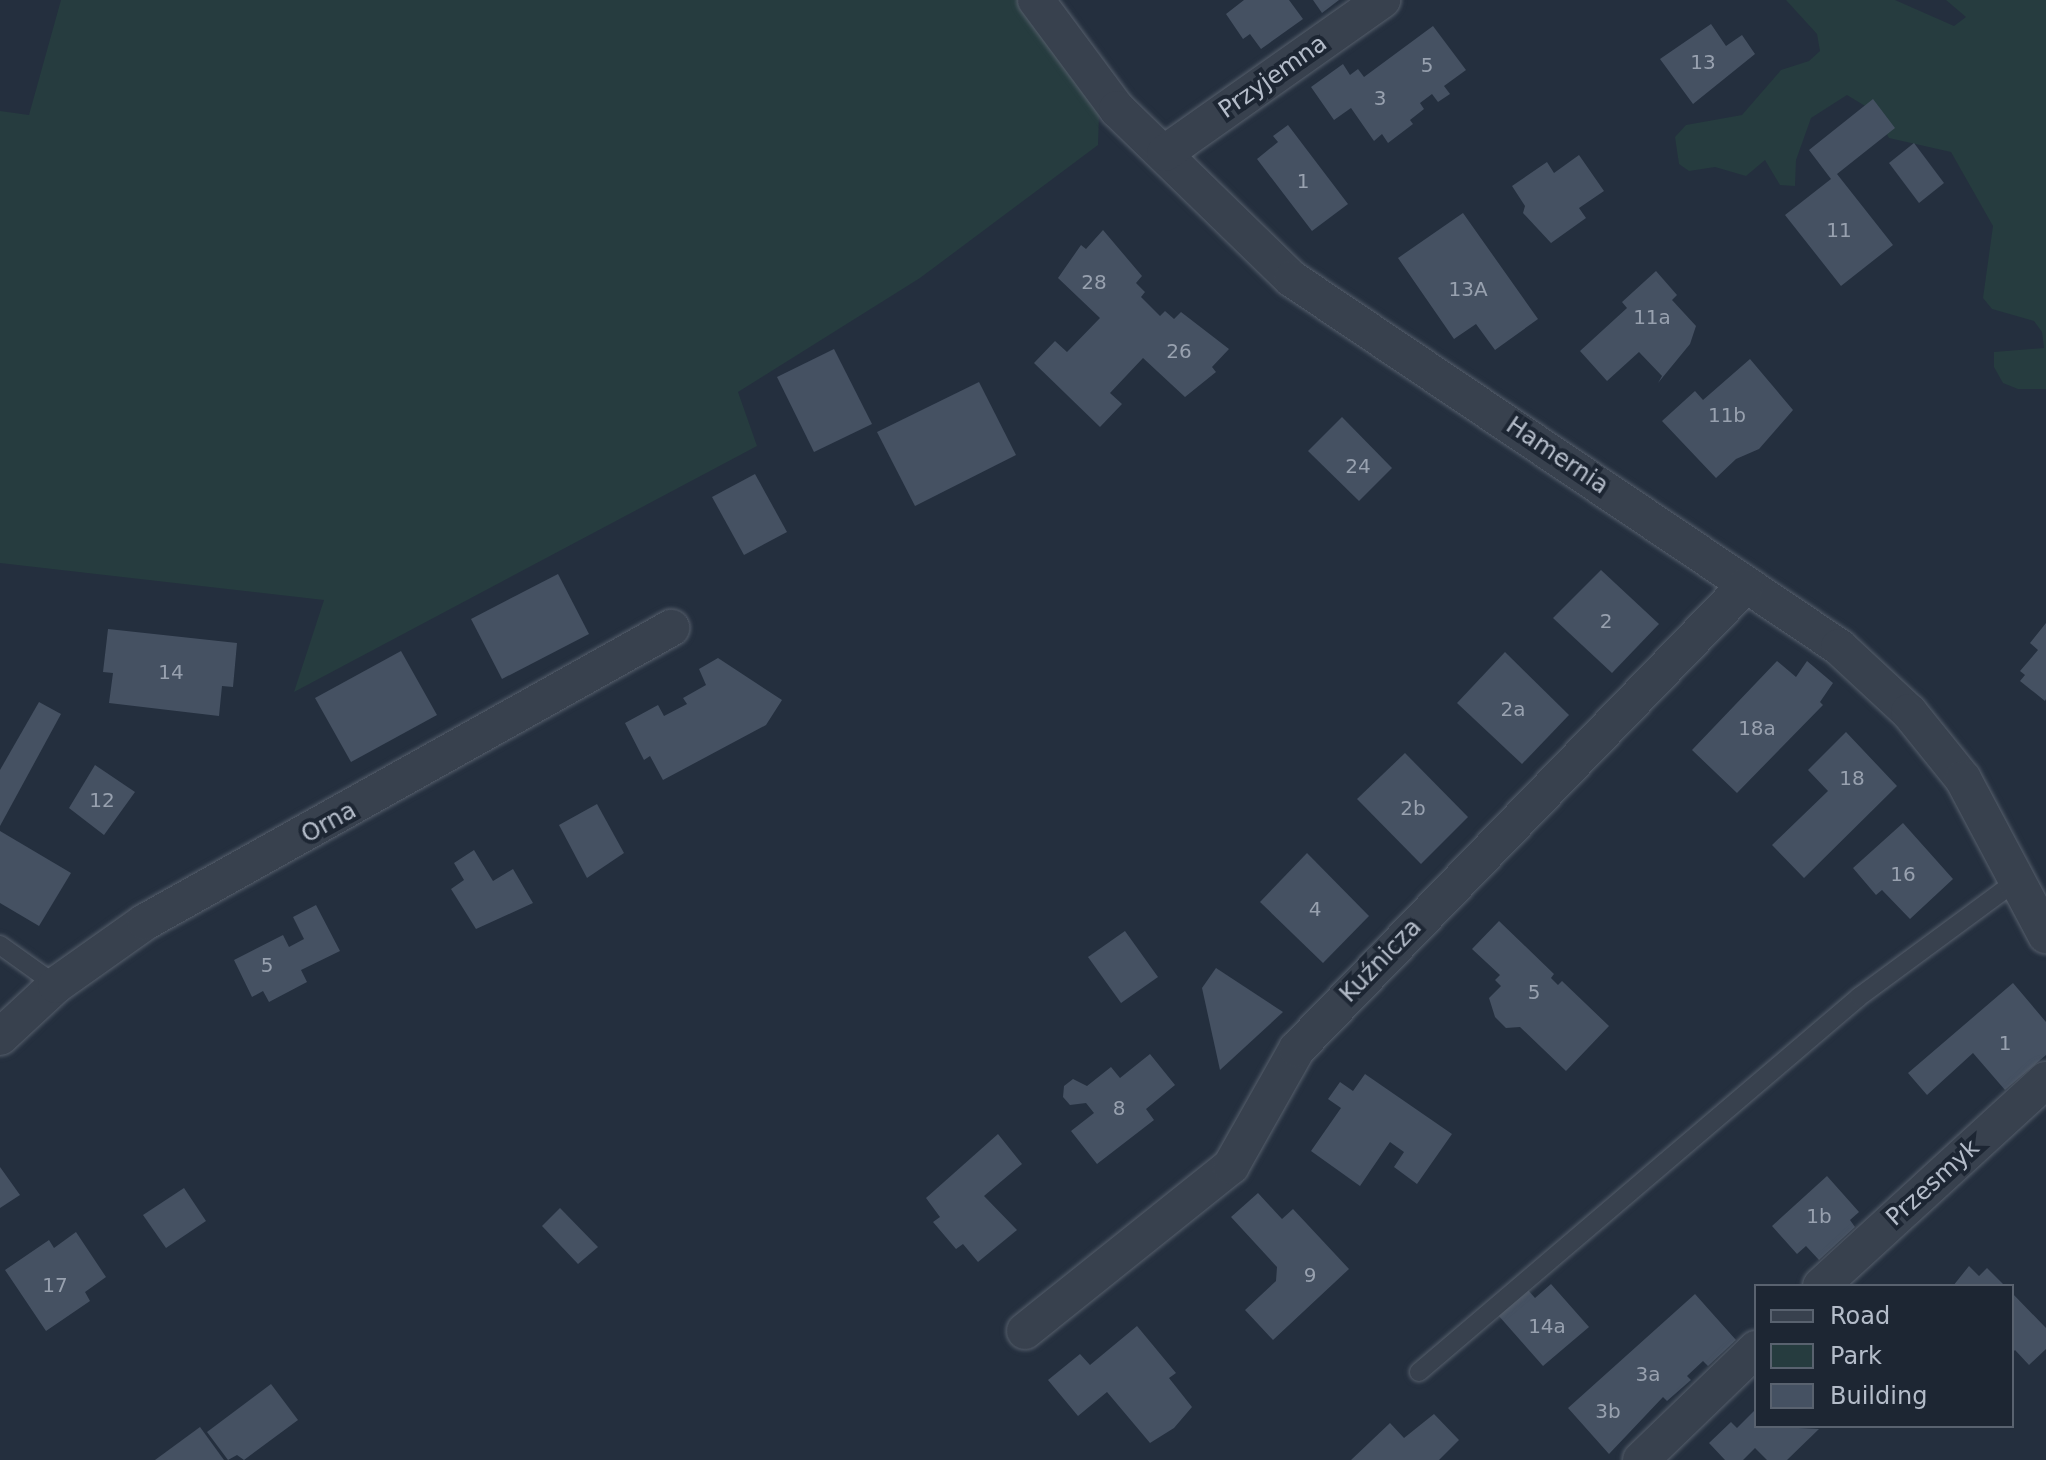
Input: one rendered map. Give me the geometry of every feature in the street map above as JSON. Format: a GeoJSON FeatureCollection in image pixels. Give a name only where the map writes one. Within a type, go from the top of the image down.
{"type":"FeatureCollection","features":[{"type":"Feature","properties":{"kind":"street","name":"Hamernia"},"geometry":{"type":"LineString","coordinates":[[1036,0],[1117,109],[1292,279],[1744,587],[1839,647],[1909,712],[1963,779],[2019,879],[2046,935]]}},
{"type":"Feature","properties":{"kind":"street","name":"Przyjemna"},"geometry":{"type":"LineString","coordinates":[[1165,153],[1382,0]]}},
{"type":"Feature","properties":{"kind":"street","name":"Kuźnicza"},"geometry":{"type":"LineString","coordinates":[[1025,1331],[1231,1166],[1297,1049],[1744,587]]}},
{"type":"Feature","properties":{"kind":"street","name":"Orna"},"geometry":{"type":"LineString","coordinates":[[0,1037],[56,985],[145,922],[671,628]]}},
{"type":"Feature","properties":{"kind":"street","name":"Przesmyk"},"geometry":{"type":"LineString","coordinates":[[1823,1284],[2046,1080]]}},
{"type":"Feature","properties":{"kind":"street"},"geometry":{"type":"LineString","coordinates":[[1641,1460],[1754,1351]]}},
{"type":"Feature","properties":{"kind":"lane"},"geometry":{"type":"LineString","coordinates":[[1419,1372],[1859,997],[2019,879]]}},
{"type":"Feature","properties":{"kind":"lane"},"geometry":{"type":"LineString","coordinates":[[0,945],[56,985]]}},
{"type":"Feature","properties":{"kind":"green space"},"geometry":{"type":"Polygon","coordinates":[[[61,0],[1021,0],[1099,114],[1098,145],[920,278],[738,392],[757,446],[294,692],[324,600],[0,563],[0,111],[29,115],[61,0]]]}},
{"type":"Feature","properties":{"kind":"green space"},"geometry":{"type":"Polygon","coordinates":[[[1786,0],[1895,0],[1954,26],[1966,17],[1946,0],[2046,0],[2046,389],[2018,389],[2003,383],[1994,367],[1994,352],[2044,348],[2042,332],[2034,321],[1992,309],[1983,298],[1993,226],[1951,152],[1889,138],[1875,112],[1847,95],[1811,118],[1796,160],[1795,186],[1780,185],[1765,160],[1746,176],[1715,167],[1689,171],[1679,164],[1675,137],[1686,125],[1742,115],[1781,70],[1809,61],[1820,51],[1817,34],[1786,0]]]}},
{"type":"Feature","properties":{"kind":"building"},"geometry":{"type":"Polygon","coordinates":[[[1244,0],[1289,0],[1303,19],[1261,49],[1250,34],[1243,39],[1226,14],[1244,0]]]}},
{"type":"Feature","properties":{"kind":"building"},"geometry":{"type":"Polygon","coordinates":[[[1313,0],[1339,0],[1322,13],[1313,0]]]}},
{"type":"Feature","properties":{"kind":"building"},"geometry":{"type":"Polygon","coordinates":[[[1711,24],[1726,46],[1742,35],[1755,54],[1693,104],[1660,59],[1711,24]]]}},
{"type":"Feature","properties":{"kind":"building"},"geometry":{"type":"Polygon","coordinates":[[[1433,26],[1466,70],[1444,86],[1450,94],[1438,102],[1432,94],[1420,103],[1424,109],[1410,120],[1413,124],[1388,143],[1382,134],[1374,141],[1351,108],[1334,120],[1311,87],[1343,64],[1350,75],[1358,69],[1364,77],[1433,26]]]}},
{"type":"Feature","properties":{"kind":"building"},"geometry":{"type":"Polygon","coordinates":[[[1873,99],[1895,128],[1837,174],[1893,245],[1841,286],[1785,215],[1831,179],[1809,150],[1873,99]]]}},
{"type":"Feature","properties":{"kind":"building"},"geometry":{"type":"Polygon","coordinates":[[[1288,125],[1348,204],[1312,231],[1257,159],[1278,142],[1273,136],[1288,125]]]}},
{"type":"Feature","properties":{"kind":"building"},"geometry":{"type":"Polygon","coordinates":[[[1914,143],[1944,183],[1919,203],[1889,163],[1914,143]]]}},
{"type":"Feature","properties":{"kind":"building"},"geometry":{"type":"Polygon","coordinates":[[[1579,155],[1604,191],[1579,208],[1586,218],[1551,243],[1523,213],[1525,206],[1512,186],[1547,162],[1554,173],[1579,155]]]}},
{"type":"Feature","properties":{"kind":"building"},"geometry":{"type":"Polygon","coordinates":[[[1463,213],[1538,319],[1495,350],[1476,324],[1454,339],[1398,258],[1463,213]]]}},
{"type":"Feature","properties":{"kind":"building"},"geometry":{"type":"Polygon","coordinates":[[[1103,230],[1142,276],[1136,283],[1145,292],[1141,297],[1160,316],[1165,311],[1174,319],[1181,312],[1229,349],[1212,367],[1216,372],[1185,397],[1143,358],[1110,393],[1122,404],[1100,427],[1034,363],[1055,341],[1067,352],[1100,318],[1058,278],[1081,245],[1086,249],[1103,230]]]}},
{"type":"Feature","properties":{"kind":"building"},"geometry":{"type":"Polygon","coordinates":[[[1656,271],[1677,295],[1672,300],[1696,326],[1690,344],[1658,383],[1662,376],[1639,352],[1607,381],[1580,351],[1627,308],[1622,302],[1656,271]]]}},
{"type":"Feature","properties":{"kind":"building"},"geometry":{"type":"Polygon","coordinates":[[[834,349],[872,424],[814,452],[777,377],[834,349]]]}},
{"type":"Feature","properties":{"kind":"building"},"geometry":{"type":"Polygon","coordinates":[[[1750,359],[1793,410],[1759,449],[1736,459],[1716,478],[1662,421],[1695,391],[1703,400],[1750,359]]]}},
{"type":"Feature","properties":{"kind":"building"},"geometry":{"type":"Polygon","coordinates":[[[979,382],[1016,455],[915,506],[877,432],[979,382]]]}},
{"type":"Feature","properties":{"kind":"building"},"geometry":{"type":"Polygon","coordinates":[[[1342,417],[1392,468],[1359,501],[1308,451],[1342,417]]]}},
{"type":"Feature","properties":{"kind":"building"},"geometry":{"type":"Polygon","coordinates":[[[755,474],[787,532],[744,555],[712,497],[755,474]]]}},
{"type":"Feature","properties":{"kind":"building"},"geometry":{"type":"Polygon","coordinates":[[[1601,570],[1659,624],[1612,673],[1553,618],[1601,570]]]}},
{"type":"Feature","properties":{"kind":"building"},"geometry":{"type":"Polygon","coordinates":[[[558,574],[589,634],[502,679],[471,619],[558,574]]]}},
{"type":"Feature","properties":{"kind":"building"},"geometry":{"type":"Polygon","coordinates":[[[2046,623],[2045,701],[2020,681],[2025,675],[2020,671],[2038,650],[2030,643],[2046,623]]]}},
{"type":"Feature","properties":{"kind":"building"},"geometry":{"type":"Polygon","coordinates":[[[108,629],[237,643],[233,687],[222,686],[219,716],[109,703],[113,673],[103,672],[108,629]]]}},
{"type":"Feature","properties":{"kind":"building"},"geometry":{"type":"Polygon","coordinates":[[[401,651],[437,715],[351,762],[315,698],[401,651]]]}},
{"type":"Feature","properties":{"kind":"building"},"geometry":{"type":"Polygon","coordinates":[[[1505,652],[1569,715],[1522,764],[1457,703],[1505,652]]]}},
{"type":"Feature","properties":{"kind":"building"},"geometry":{"type":"Polygon","coordinates":[[[718,658],[782,700],[766,725],[663,780],[650,756],[644,760],[625,723],[658,705],[664,716],[687,704],[683,698],[706,685],[699,669],[718,658]]]}},
{"type":"Feature","properties":{"kind":"building"},"geometry":{"type":"Polygon","coordinates":[[[1777,661],[1796,677],[1807,661],[1833,683],[1820,702],[1823,705],[1737,793],[1692,750],[1777,661]]]}},
{"type":"Feature","properties":{"kind":"building"},"geometry":{"type":"Polygon","coordinates":[[[39,702],[61,714],[0,826],[0,770],[39,702]]]}},
{"type":"Feature","properties":{"kind":"building"},"geometry":{"type":"Polygon","coordinates":[[[1846,732],[1897,786],[1804,878],[1772,845],[1828,791],[1808,770],[1846,732]]]}},
{"type":"Feature","properties":{"kind":"building"},"geometry":{"type":"Polygon","coordinates":[[[1405,753],[1468,817],[1421,864],[1357,799],[1405,753]]]}},
{"type":"Feature","properties":{"kind":"building"},"geometry":{"type":"Polygon","coordinates":[[[95,765],[135,792],[104,835],[69,808],[95,765]]]}},
{"type":"Feature","properties":{"kind":"building"},"geometry":{"type":"Polygon","coordinates":[[[597,804],[624,853],[587,878],[559,825],[597,804]]]}},
{"type":"Feature","properties":{"kind":"building"},"geometry":{"type":"Polygon","coordinates":[[[1903,823],[1953,879],[1910,919],[1882,890],[1876,895],[1853,868],[1903,823]]]}},
{"type":"Feature","properties":{"kind":"building"},"geometry":{"type":"Polygon","coordinates":[[[0,831],[71,873],[39,926],[0,903],[0,831]]]}},
{"type":"Feature","properties":{"kind":"building"},"geometry":{"type":"Polygon","coordinates":[[[474,850],[493,881],[513,869],[533,903],[476,929],[451,889],[464,880],[454,863],[474,850]]]}},
{"type":"Feature","properties":{"kind":"building"},"geometry":{"type":"Polygon","coordinates":[[[1307,853],[1369,916],[1323,963],[1260,902],[1307,853]]]}},
{"type":"Feature","properties":{"kind":"building"},"geometry":{"type":"Polygon","coordinates":[[[316,905],[340,951],[301,970],[307,982],[269,1002],[263,991],[252,997],[234,960],[283,935],[289,947],[304,939],[293,917],[316,905]]]}},
{"type":"Feature","properties":{"kind":"building"},"geometry":{"type":"Polygon","coordinates":[[[1499,921],[1554,974],[1551,978],[1558,985],[1562,981],[1609,1026],[1566,1071],[1520,1027],[1506,1028],[1495,1017],[1489,998],[1501,986],[1495,980],[1500,975],[1472,949],[1499,921]]]}},
{"type":"Feature","properties":{"kind":"building"},"geometry":{"type":"Polygon","coordinates":[[[1125,931],[1158,977],[1121,1003],[1088,957],[1125,931]]]}},
{"type":"Feature","properties":{"kind":"building"},"geometry":{"type":"Polygon","coordinates":[[[1216,968],[1283,1012],[1220,1070],[1202,988],[1216,968]]]}},
{"type":"Feature","properties":{"kind":"building"},"geometry":{"type":"Polygon","coordinates":[[[2013,983],[2046,1022],[2046,1055],[2005,1090],[1973,1053],[1927,1095],[1908,1073],[2013,983]]]}},
{"type":"Feature","properties":{"kind":"building"},"geometry":{"type":"Polygon","coordinates":[[[1150,1054],[1175,1085],[1146,1109],[1154,1120],[1097,1164],[1071,1131],[1094,1113],[1086,1103],[1070,1105],[1063,1097],[1064,1086],[1073,1079],[1087,1086],[1111,1067],[1120,1078],[1150,1054]]]}},
{"type":"Feature","properties":{"kind":"building"},"geometry":{"type":"Polygon","coordinates":[[[1365,1074],[1452,1134],[1417,1184],[1394,1167],[1404,1152],[1390,1142],[1360,1186],[1311,1151],[1341,1108],[1328,1099],[1340,1082],[1353,1091],[1365,1074]]]}},
{"type":"Feature","properties":{"kind":"building"},"geometry":{"type":"Polygon","coordinates":[[[998,1134],[1022,1164],[984,1196],[1017,1230],[978,1262],[963,1244],[956,1249],[933,1222],[940,1217],[926,1198],[998,1134]]]}},
{"type":"Feature","properties":{"kind":"building"},"geometry":{"type":"Polygon","coordinates":[[[0,1167],[20,1195],[0,1208],[0,1167]]]}},
{"type":"Feature","properties":{"kind":"building"},"geometry":{"type":"Polygon","coordinates":[[[1827,1176],[1859,1212],[1850,1220],[1855,1227],[1819,1260],[1806,1246],[1797,1254],[1772,1226],[1827,1176]]]}},
{"type":"Feature","properties":{"kind":"building"},"geometry":{"type":"Polygon","coordinates":[[[184,1188],[206,1221],[166,1248],[143,1215],[184,1188]]]}},
{"type":"Feature","properties":{"kind":"building"},"geometry":{"type":"Polygon","coordinates":[[[1258,1193],[1282,1219],[1293,1209],[1349,1269],[1273,1340],[1245,1310],[1276,1281],[1277,1267],[1231,1217],[1258,1193]]]}},
{"type":"Feature","properties":{"kind":"building"},"geometry":{"type":"Polygon","coordinates":[[[560,1208],[598,1247],[578,1264],[542,1226],[560,1208]]]}},
{"type":"Feature","properties":{"kind":"building"},"geometry":{"type":"Polygon","coordinates":[[[76,1232],[106,1277],[85,1292],[90,1301],[46,1331],[5,1270],[49,1240],[54,1248],[76,1232]]]}},
{"type":"Feature","properties":{"kind":"building"},"geometry":{"type":"Polygon","coordinates":[[[1969,1266],[1979,1276],[1987,1268],[2003,1284],[1955,1284],[1969,1266]]]}},
{"type":"Feature","properties":{"kind":"building"},"geometry":{"type":"Polygon","coordinates":[[[1551,1284],[1589,1327],[1543,1366],[1498,1315],[1528,1290],[1535,1298],[1551,1284]]]}},
{"type":"Feature","properties":{"kind":"building"},"geometry":{"type":"Polygon","coordinates":[[[1695,1294],[1736,1340],[1708,1366],[1703,1361],[1687,1376],[1691,1380],[1667,1401],[1663,1397],[1609,1454],[1568,1408],[1695,1294]]]}},
{"type":"Feature","properties":{"kind":"building"},"geometry":{"type":"Polygon","coordinates":[[[2014,1295],[2046,1328],[2046,1349],[2029,1365],[2015,1350],[2014,1295]]]}},
{"type":"Feature","properties":{"kind":"building"},"geometry":{"type":"Polygon","coordinates":[[[1137,1326],[1176,1373],[1169,1378],[1192,1407],[1174,1428],[1150,1443],[1107,1392],[1078,1416],[1048,1380],[1080,1354],[1090,1365],[1137,1326]]]}},
{"type":"Feature","properties":{"kind":"building"},"geometry":{"type":"Polygon","coordinates":[[[271,1384],[298,1420],[244,1460],[237,1455],[228,1460],[207,1432],[271,1384]]]}},
{"type":"Feature","properties":{"kind":"building"},"geometry":{"type":"Polygon","coordinates":[[[1754,1411],[1754,1428],[1819,1429],[1787,1460],[1767,1460],[1755,1448],[1743,1460],[1725,1460],[1709,1443],[1731,1422],[1737,1428],[1754,1411]]]}},
{"type":"Feature","properties":{"kind":"building"},"geometry":{"type":"Polygon","coordinates":[[[1434,1414],[1459,1440],[1439,1460],[1351,1460],[1390,1423],[1404,1438],[1434,1414]]]}},
{"type":"Feature","properties":{"kind":"building"},"geometry":{"type":"Polygon","coordinates":[[[200,1427],[224,1460],[155,1460],[200,1427]]]}}]}
